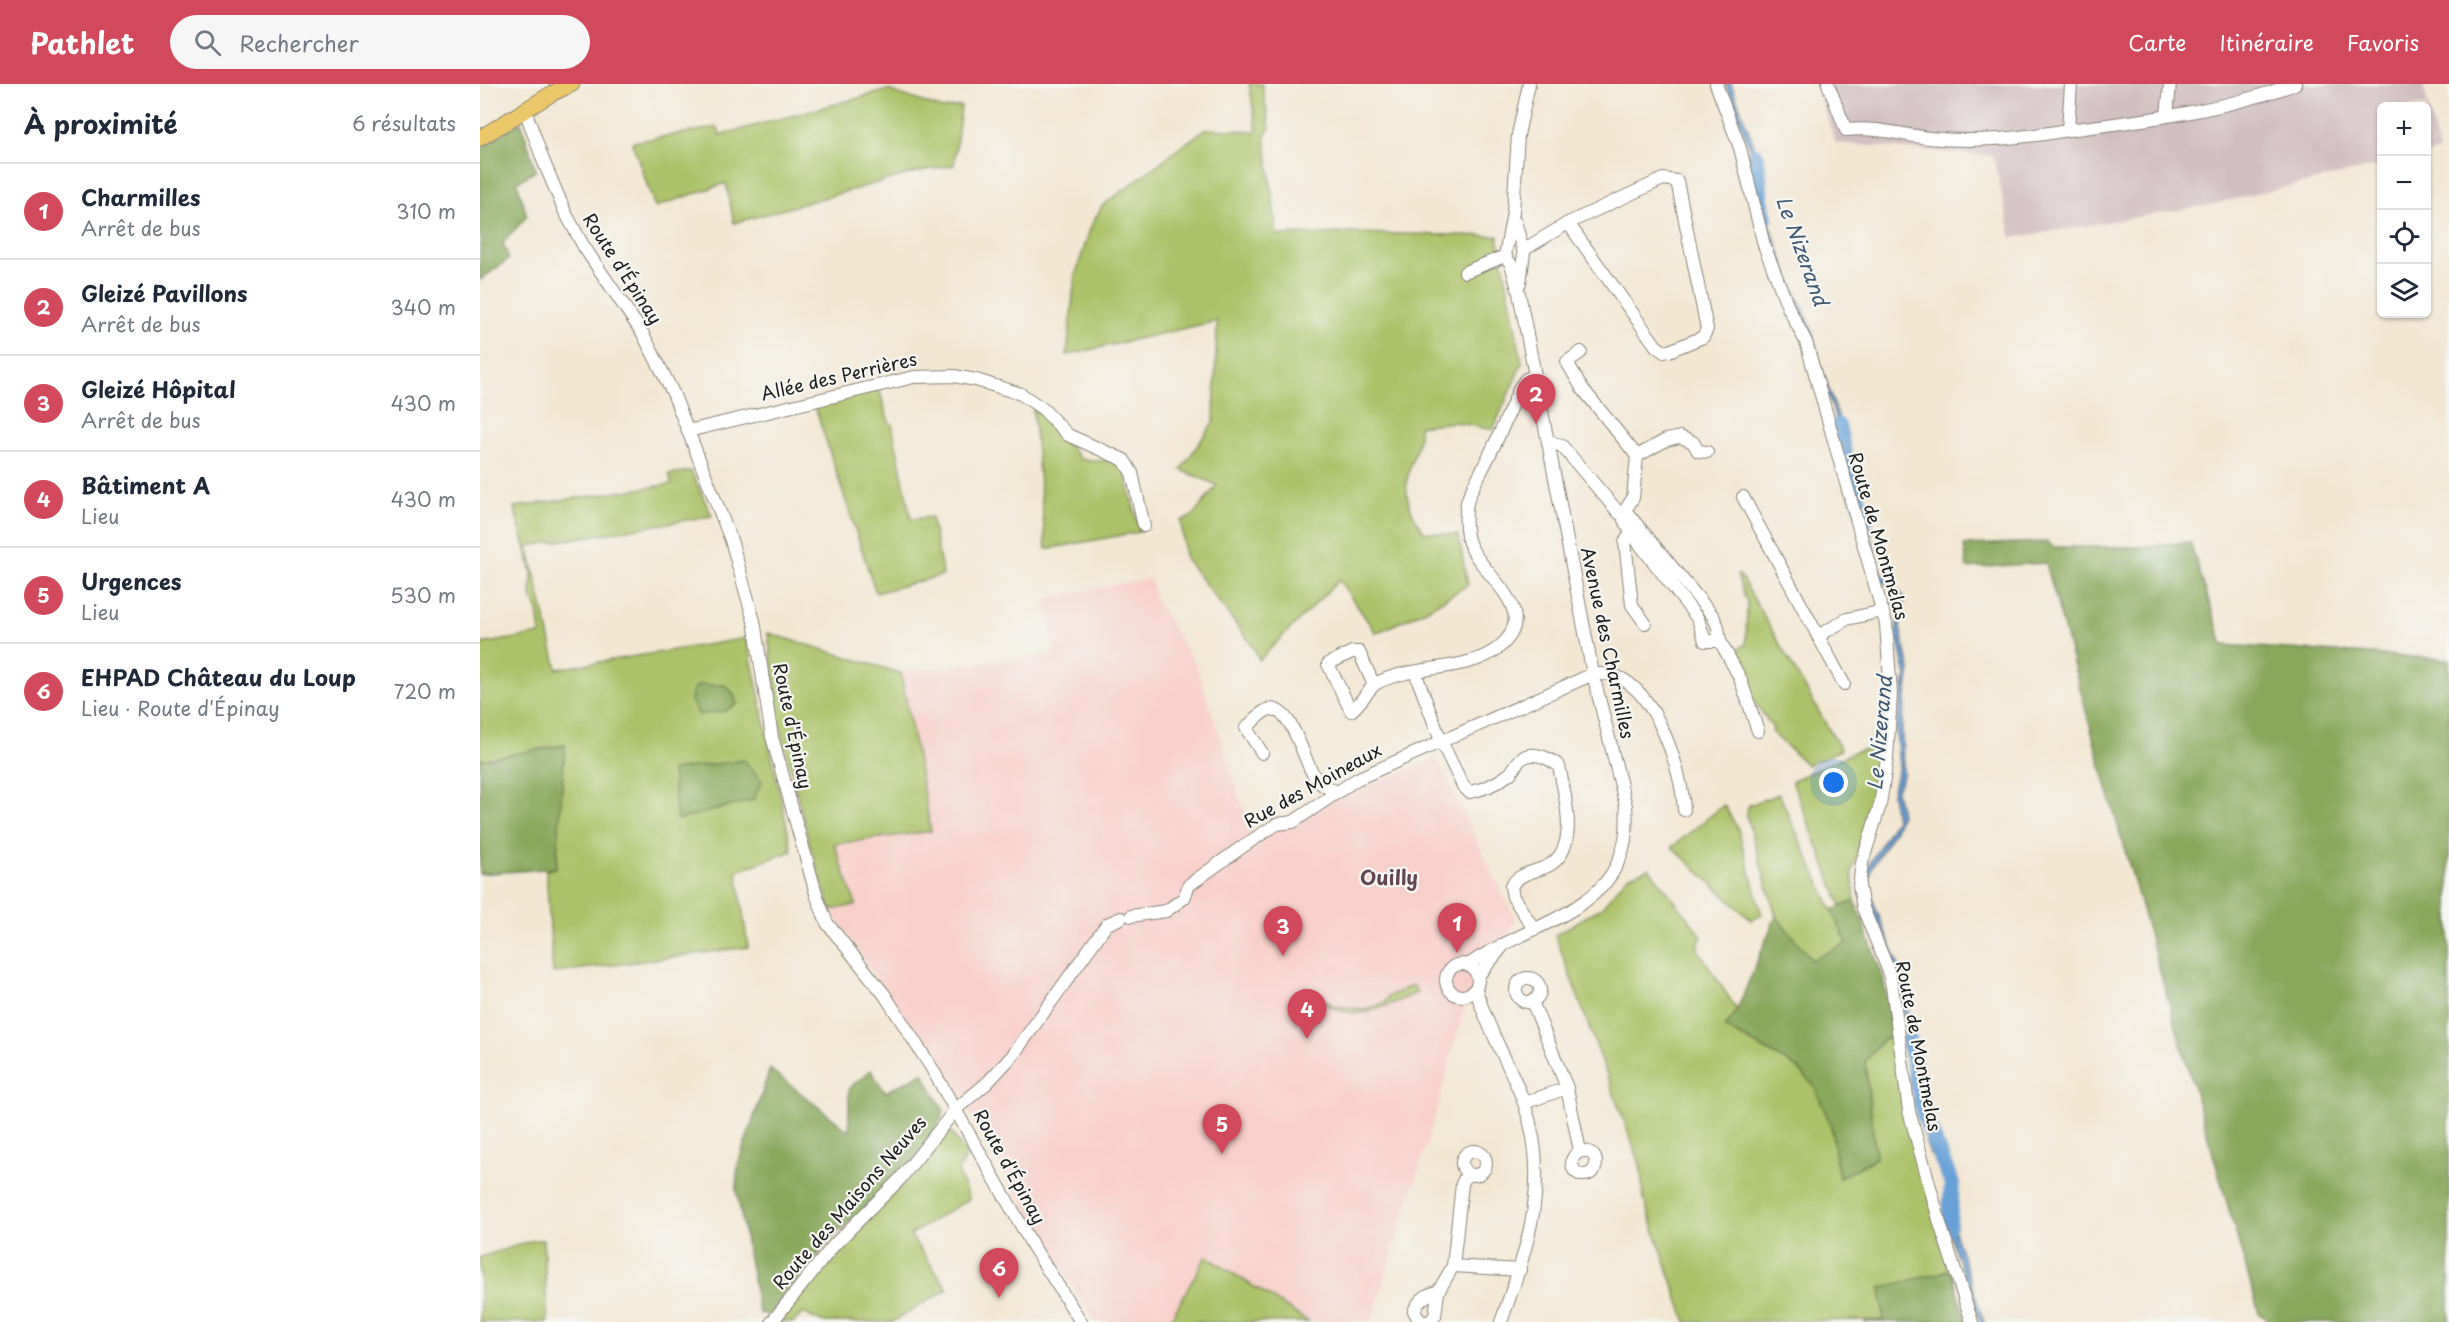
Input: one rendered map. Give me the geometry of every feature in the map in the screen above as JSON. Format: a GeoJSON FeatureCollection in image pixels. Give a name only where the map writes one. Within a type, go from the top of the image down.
{"type":"FeatureCollection","features":[{"type":"Feature","properties":{"kind":"main road"},"geometry":{"type":"LineString","coordinates":[[480,138],[525,110],[551,89],[572,84]]}},
{"type":"Feature","properties":{"kind":"street","name":"Avenue des Charmilles"},"geometry":{"type":"LineString","coordinates":[[1508,940],[1474,987],[1452,992],[1446,981],[1452,967],[1459,964],[1468,965],[1508,940],[1572,912],[1594,897],[1611,876],[1624,850],[1628,828],[1626,806],[1593,674],[1519,293],[1513,212],[1517,144],[1529,84]]}},
{"type":"Feature","properties":{"kind":"street","name":"Route de Montmelas"},"geometry":{"type":"LineString","coordinates":[[1716,84],[1742,154],[1764,245],[1788,308],[1806,342],[1847,494],[1883,611],[1891,694],[1887,759],[1880,805],[1862,863],[1859,886],[1863,908],[1887,967],[1892,986],[1909,1111],[1941,1227],[1972,1322]]}},
{"type":"Feature","properties":{"kind":"street"},"geometry":{"type":"LineString","coordinates":[[1828,84],[1846,130],[1873,127],[1927,137],[1971,140],[2019,138],[2167,116],[2250,100],[2295,84]]}},
{"type":"Feature","properties":{"kind":"street"},"geometry":{"type":"LineString","coordinates":[[2068,130],[2071,84]]}},
{"type":"Feature","properties":{"kind":"street"},"geometry":{"type":"LineString","coordinates":[[2167,116],[2170,84]]}},
{"type":"Feature","properties":{"kind":"street","name":"Route d'Épinay"},"geometry":{"type":"LineString","coordinates":[[525,110],[565,212],[584,247],[643,333],[673,393],[731,540],[754,621],[772,737],[823,914],[884,994],[956,1109],[1029,1240],[1081,1322]]}},
{"type":"Feature","properties":{"kind":"street"},"geometry":{"type":"LineString","coordinates":[[1465,272],[1515,254],[1568,223],[1663,179],[1677,181],[1707,329],[1703,337],[1664,352],[1656,346],[1568,223]]}},
{"type":"Feature","properties":{"kind":"street"},"geometry":{"type":"LineString","coordinates":[[1581,352],[1564,363],[1637,456],[1633,498],[1625,514],[1631,533],[1698,619],[1700,634],[1705,641],[1719,641]]}},
{"type":"Feature","properties":{"kind":"street","name":"Allée des Perrières"},"geometry":{"type":"LineString","coordinates":[[688,431],[914,377],[954,376],[976,380],[1021,394],[1043,409],[1068,435],[1124,460],[1132,473],[1144,526]]}},
{"type":"Feature","properties":{"kind":"street"},"geometry":{"type":"LineString","coordinates":[[1374,685],[1359,652],[1352,652],[1328,664],[1351,711],[1362,703],[1374,685],[1415,672],[1479,658],[1496,650],[1512,635],[1514,626],[1510,600],[1479,558],[1467,536],[1467,500],[1520,387],[1526,379],[1534,376]]}},
{"type":"Feature","properties":{"kind":"street"},"geometry":{"type":"LineString","coordinates":[[1637,456],[1666,440],[1680,437],[1693,442],[1698,451],[1707,452]]}},
{"type":"Feature","properties":{"kind":"street"},"geometry":{"type":"LineString","coordinates":[[1548,441],[1562,446],[1625,514],[1713,616],[1718,627],[1719,641],[1740,678],[1758,731]]}},
{"type":"Feature","properties":{"kind":"street"},"geometry":{"type":"LineString","coordinates":[[1743,497],[1844,684]]}},
{"type":"Feature","properties":{"kind":"street"},"geometry":{"type":"LineString","coordinates":[[1631,533],[1625,542],[1632,605],[1645,623]]}},
{"type":"Feature","properties":{"kind":"street"},"geometry":{"type":"LineString","coordinates":[[1818,636],[1847,619],[1883,611]]}},
{"type":"Feature","properties":{"kind":"street"},"geometry":{"type":"LineString","coordinates":[[1415,672],[1441,741],[1463,786],[1469,792],[1481,790],[1508,775],[1520,759],[1533,755],[1549,758],[1558,766],[1568,834],[1564,851],[1549,864],[1520,876],[1511,886],[1513,897],[1534,929]]}},
{"type":"Feature","properties":{"kind":"street"},"geometry":{"type":"LineString","coordinates":[[1593,674],[1617,676],[1641,696],[1655,717],[1675,760],[1684,810]]}},
{"type":"Feature","properties":{"kind":"street","name":"Rue des Moineaux"},"geometry":{"type":"LineString","coordinates":[[956,1109],[987,1083],[1013,1056],[1107,924],[1126,917],[1166,911],[1184,898],[1189,885],[1242,846],[1277,824],[1293,822],[1357,779],[1593,674]]}},
{"type":"Feature","properties":{"kind":"street"},"geometry":{"type":"LineString","coordinates":[[1262,753],[1246,728],[1266,710],[1275,710],[1284,716],[1301,745],[1312,775],[1321,786],[1338,792]]}},
{"type":"Feature","properties":{"kind":"street"},"geometry":{"type":"LineString","coordinates":[[1468,965],[1474,987],[1524,1103],[1533,1139],[1537,1179],[1533,1223],[1520,1270],[1501,1322]]}},
{"type":"Feature","properties":{"kind":"street"},"geometry":{"type":"LineString","coordinates":[[1532,1001],[1567,1088],[1580,1151]]}},
{"type":"Feature","properties":{"kind":"street"},"geometry":{"type":"LineString","coordinates":[[1524,1103],[1567,1088]]}},
{"type":"Feature","properties":{"kind":"street","name":"Route des Maisons Neuves"},"geometry":{"type":"LineString","coordinates":[[772,1322],[834,1245],[900,1179],[956,1109]]}},
{"type":"Feature","properties":{"kind":"street"},"geometry":{"type":"LineString","coordinates":[[1438,1292],[1429,1294],[1418,1303],[1414,1311],[1419,1320],[1427,1322],[1436,1316],[1438,1292],[1453,1266],[1462,1184],[1467,1173]]}},
{"type":"Feature","properties":{"kind":"street"},"geometry":{"type":"LineString","coordinates":[[1453,1266],[1520,1270]]}},
{"type":"Feature","properties":{"kind":"shaded area"},"geometry":{"type":"Polygon","coordinates":[[[1815,84],[2423,84],[2427,102],[2377,102],[2377,166],[2209,205],[2012,238],[1993,156],[1836,143],[1815,84]]]}},
{"type":"Feature","properties":{"kind":"shaded area"},"geometry":{"type":"Polygon","coordinates":[[[2431,118],[2439,151],[2431,153],[2431,118]]]}},
{"type":"Feature","properties":{"kind":"shaded area"},"geometry":{"type":"Polygon","coordinates":[[[1151,578],[1155,599],[1196,665],[1253,836],[1297,811],[1437,759],[1516,921],[1464,1008],[1433,1123],[1371,1322],[1309,1322],[1206,1256],[1169,1322],[1094,1322],[968,1111],[831,910],[856,904],[834,844],[931,830],[901,673],[1054,654],[1044,599],[1151,578]]]}},
{"type":"Feature","properties":{"kind":"green space"},"geometry":{"type":"Polygon","coordinates":[[[1249,84],[1262,84],[1270,128],[1265,135],[1277,235],[1352,233],[1498,236],[1522,363],[1493,430],[1454,422],[1419,426],[1418,444],[1407,479],[1409,503],[1424,532],[1458,535],[1468,585],[1426,610],[1376,633],[1339,580],[1259,660],[1252,645],[1185,558],[1181,521],[1193,516],[1217,485],[1181,470],[1214,421],[1217,321],[1067,355],[1075,276],[1091,226],[1102,206],[1205,129],[1257,131],[1249,84]]]}},
{"type":"Feature","properties":{"kind":"green space"},"geometry":{"type":"Polygon","coordinates":[[[888,90],[943,109],[961,106],[954,165],[916,172],[734,223],[726,183],[655,207],[632,142],[718,127],[720,135],[888,90]]]}},
{"type":"Feature","properties":{"kind":"green space"},"geometry":{"type":"Polygon","coordinates":[[[521,122],[536,171],[517,182],[527,216],[503,243],[509,259],[480,280],[480,148],[521,122]]]}},
{"type":"Feature","properties":{"kind":"green space"},"geometry":{"type":"Polygon","coordinates":[[[879,389],[889,422],[892,424],[911,519],[931,517],[943,575],[876,593],[814,404],[879,389]]]}},
{"type":"Feature","properties":{"kind":"green space"},"geometry":{"type":"Polygon","coordinates":[[[1033,410],[1042,412],[1080,459],[1109,460],[1118,463],[1124,469],[1140,532],[1046,549],[1033,410]]]}},
{"type":"Feature","properties":{"kind":"green space"},"geometry":{"type":"Polygon","coordinates":[[[691,471],[712,516],[528,546],[557,669],[747,638],[792,851],[737,871],[748,947],[553,973],[546,870],[556,868],[565,745],[480,760],[480,644],[541,634],[538,610],[531,597],[532,572],[514,507],[672,484],[669,474],[691,471]]]}},
{"type":"Feature","properties":{"kind":"green space"},"geometry":{"type":"Polygon","coordinates":[[[2047,542],[2054,547],[2140,547],[2190,542],[2223,645],[2449,659],[2449,1322],[2272,1322],[2259,1313],[2108,792],[2046,563],[1967,568],[1964,545],[2047,542]]]}},
{"type":"Feature","properties":{"kind":"green space"},"geometry":{"type":"Polygon","coordinates":[[[1737,575],[1740,575],[1841,750],[1807,765],[1772,732],[1773,728],[1751,697],[1738,649],[1746,644],[1747,603],[1737,575]]]}},
{"type":"Feature","properties":{"kind":"green space"},"geometry":{"type":"Polygon","coordinates":[[[768,633],[901,673],[931,831],[834,844],[856,905],[831,910],[810,846],[778,718],[768,633]]]}},
{"type":"Feature","properties":{"kind":"green space"},"geometry":{"type":"Polygon","coordinates":[[[698,685],[725,685],[733,693],[737,704],[725,711],[699,715],[691,701],[692,691],[698,685]]]}},
{"type":"Feature","properties":{"kind":"green space"},"geometry":{"type":"Polygon","coordinates":[[[565,745],[556,868],[480,874],[480,760],[565,745]]]}},
{"type":"Feature","properties":{"kind":"green space"},"geometry":{"type":"Polygon","coordinates":[[[1880,746],[1870,807],[1852,872],[1855,901],[1841,906],[1792,781],[1854,752],[1880,746]]]}},
{"type":"Feature","properties":{"kind":"green space"},"geometry":{"type":"Polygon","coordinates":[[[744,760],[762,781],[753,800],[677,820],[672,770],[744,760]]]}},
{"type":"Feature","properties":{"kind":"green space"},"geometry":{"type":"Polygon","coordinates":[[[1779,794],[1847,943],[1812,961],[1776,916],[1746,814],[1749,805],[1779,794]]]}},
{"type":"Feature","properties":{"kind":"green space"},"geometry":{"type":"Polygon","coordinates":[[[1724,805],[1738,829],[1762,915],[1751,920],[1672,847],[1724,805]]]}},
{"type":"Feature","properties":{"kind":"green space"},"geometry":{"type":"Polygon","coordinates":[[[1649,868],[1702,936],[1697,948],[1737,1010],[1725,1028],[1797,1067],[1814,1086],[1831,1125],[1839,1178],[1876,1158],[1865,1062],[1883,1039],[1893,1036],[1910,1125],[1951,1270],[1884,1320],[1686,1322],[1644,1200],[1640,1164],[1555,935],[1601,908],[1627,877],[1649,868]]]}},
{"type":"Feature","properties":{"kind":"green space"},"geometry":{"type":"Polygon","coordinates":[[[1855,901],[1883,978],[1893,1036],[1883,1039],[1865,1062],[1876,1158],[1839,1178],[1831,1125],[1814,1086],[1797,1067],[1725,1028],[1737,1010],[1776,916],[1812,960],[1847,943],[1832,910],[1855,901]]]}},
{"type":"Feature","properties":{"kind":"green space"},"geometry":{"type":"Polygon","coordinates":[[[1413,985],[1417,993],[1386,1006],[1361,1012],[1336,1009],[1306,993],[1308,989],[1334,1006],[1365,1009],[1384,1003],[1389,996],[1413,985]]]}},
{"type":"Feature","properties":{"kind":"green space"},"geometry":{"type":"Polygon","coordinates":[[[770,1069],[849,1131],[849,1088],[871,1070],[885,1092],[923,1073],[944,1111],[936,1130],[910,1164],[830,1241],[769,1315],[759,1313],[736,1188],[738,1164],[770,1069]]]}},
{"type":"Feature","properties":{"kind":"green space"},"geometry":{"type":"Polygon","coordinates":[[[950,1130],[967,1156],[958,1171],[969,1199],[910,1235],[948,1289],[892,1322],[821,1322],[803,1313],[794,1322],[780,1322],[806,1289],[950,1130]]]}},
{"type":"Feature","properties":{"kind":"green space"},"geometry":{"type":"Polygon","coordinates":[[[534,1240],[543,1240],[548,1322],[480,1322],[480,1257],[534,1240]]]}},
{"type":"Feature","properties":{"kind":"green space"},"geometry":{"type":"Polygon","coordinates":[[[1206,1256],[1309,1322],[1169,1322],[1206,1256]]]}},
{"type":"Feature","properties":{"kind":"green space"},"geometry":{"type":"Polygon","coordinates":[[[1951,1270],[1966,1322],[1864,1322],[1884,1320],[1880,1288],[1951,1270]]]}},
{"type":"Feature","properties":{"kind":"water"},"geometry":{"type":"Polygon","coordinates":[[[1725,84],[1731,84],[1761,164],[1757,183],[1761,201],[1788,275],[1811,327],[1821,367],[1840,422],[1849,471],[1868,513],[1875,554],[1881,572],[1905,598],[1900,628],[1910,669],[1902,725],[1903,775],[1896,792],[1901,814],[1895,830],[1872,867],[1869,881],[1873,901],[1902,974],[1917,1065],[1916,1079],[1923,1102],[1931,1143],[1952,1173],[1957,1186],[1952,1225],[1984,1322],[1980,1322],[1948,1230],[1946,1221],[1951,1189],[1944,1172],[1930,1154],[1926,1143],[1922,1104],[1912,1083],[1913,1062],[1899,990],[1887,951],[1868,907],[1864,887],[1867,868],[1896,819],[1892,793],[1899,767],[1896,728],[1906,676],[1896,632],[1901,603],[1893,589],[1880,579],[1864,533],[1863,515],[1853,496],[1833,410],[1813,354],[1807,327],[1783,276],[1759,210],[1753,177],[1754,158],[1725,84]]]}},
{"type":"Feature","properties":{"kind":"waterway","name":"Le Nizerand"},"geometry":{"type":"LineString","coordinates":[[1755,155],[1765,218]]}},
{"type":"Feature","properties":{"kind":"waterway","name":"Le Nizerand"},"geometry":{"type":"LineString","coordinates":[[1838,426],[1849,473],[1866,519]]}},
{"type":"Feature","properties":{"kind":"waterway","name":"Le Nizerand"},"geometry":{"type":"LineString","coordinates":[[1909,1039],[1923,1113],[1952,1184],[1949,1225]]}},
{"type":"Feature","properties":{"kind":"place","name":"Gleizé Pavillons"},"geometry":{"type":"Point","coordinates":[1536,424]}},
{"type":"Feature","properties":{"kind":"place","name":"Charmilles"},"geometry":{"type":"Point","coordinates":[1457,953]}},
{"type":"Feature","properties":{"kind":"place","name":"Gleizé Hôpital"},"geometry":{"type":"Point","coordinates":[1283,956]}},
{"type":"Feature","properties":{"kind":"place","name":"Bâtiment A"},"geometry":{"type":"Point","coordinates":[1307,1039]}},
{"type":"Feature","properties":{"kind":"place","name":"Urgences"},"geometry":{"type":"Point","coordinates":[1222,1154]}},
{"type":"Feature","properties":{"kind":"place","name":"EHPAD Château du Loup"},"geometry":{"type":"Point","coordinates":[999,1298]}},
{"type":"Feature","properties":{"kind":"district","name":"Ouilly"},"geometry":{"type":"Point","coordinates":[1389,878]}}]}
